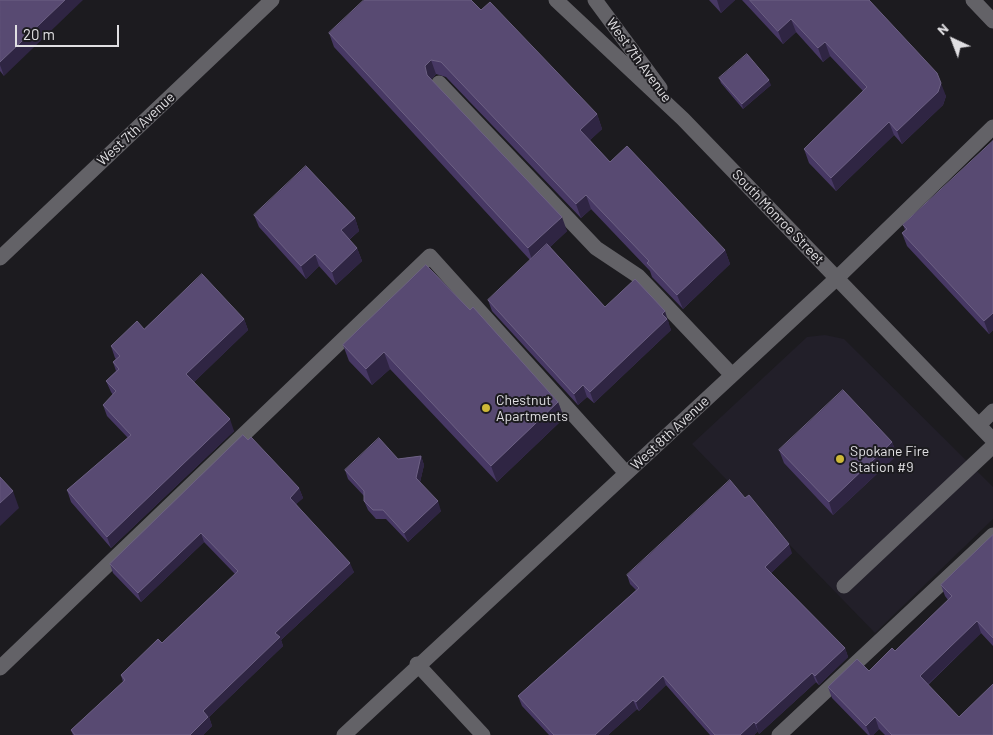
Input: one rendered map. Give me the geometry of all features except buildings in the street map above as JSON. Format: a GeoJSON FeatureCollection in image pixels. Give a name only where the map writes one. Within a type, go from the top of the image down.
{"type":"FeatureCollection","features":[{"type":"Feature","properties":{"kind":"street","name":"West 7th Avenue"},"geometry":{"type":"LineString","coordinates":[[0,258],[272,0]]}},
{"type":"Feature","properties":{"kind":"street","name":"South Monroe Street"},"geometry":{"type":"LineString","coordinates":[[556,0],[683,119],[993,440]]}},
{"type":"Feature","properties":{"kind":"street","name":"West 7th Avenue"},"geometry":{"type":"LineString","coordinates":[[595,0],[683,119]]}},
{"type":"Feature","properties":{"kind":"street"},"geometry":{"type":"LineString","coordinates":[[973,0],[993,21]]}},
{"type":"Feature","properties":{"kind":"street"},"geometry":{"type":"LineString","coordinates":[[439,83],[596,248],[638,276],[732,375]]}},
{"type":"Feature","properties":{"kind":"street","name":"West 8th Avenue"},"geometry":{"type":"LineString","coordinates":[[344,735],[417,664],[837,278],[993,127]]}},
{"type":"Feature","properties":{"kind":"street"},"geometry":{"type":"LineString","coordinates":[[0,668],[430,256],[626,473]]}},
{"type":"Feature","properties":{"kind":"street"},"geometry":{"type":"LineString","coordinates":[[979,425],[993,411]]}},
{"type":"Feature","properties":{"kind":"street"},"geometry":{"type":"LineString","coordinates":[[844,586],[993,446]]}},
{"type":"Feature","properties":{"kind":"street"},"geometry":{"type":"LineString","coordinates":[[779,735],[993,535]]}},
{"type":"Feature","properties":{"kind":"street"},"geometry":{"type":"LineString","coordinates":[[417,664],[484,735]]}},
{"type":"Feature","properties":{"kind":"shaded area"},"geometry":{"type":"Polygon","coordinates":[[[825,335],[844,339],[993,487],[993,519],[875,633],[692,444],[807,337],[825,335]]]}},
{"type":"Feature","properties":{"kind":"place","name":"Chestnut Apartments"},"geometry":{"type":"Point","coordinates":[486,408]}},
{"type":"Feature","properties":{"kind":"place","name":"Spokane Fire Station #9"},"geometry":{"type":"Point","coordinates":[840,459]}}]}
